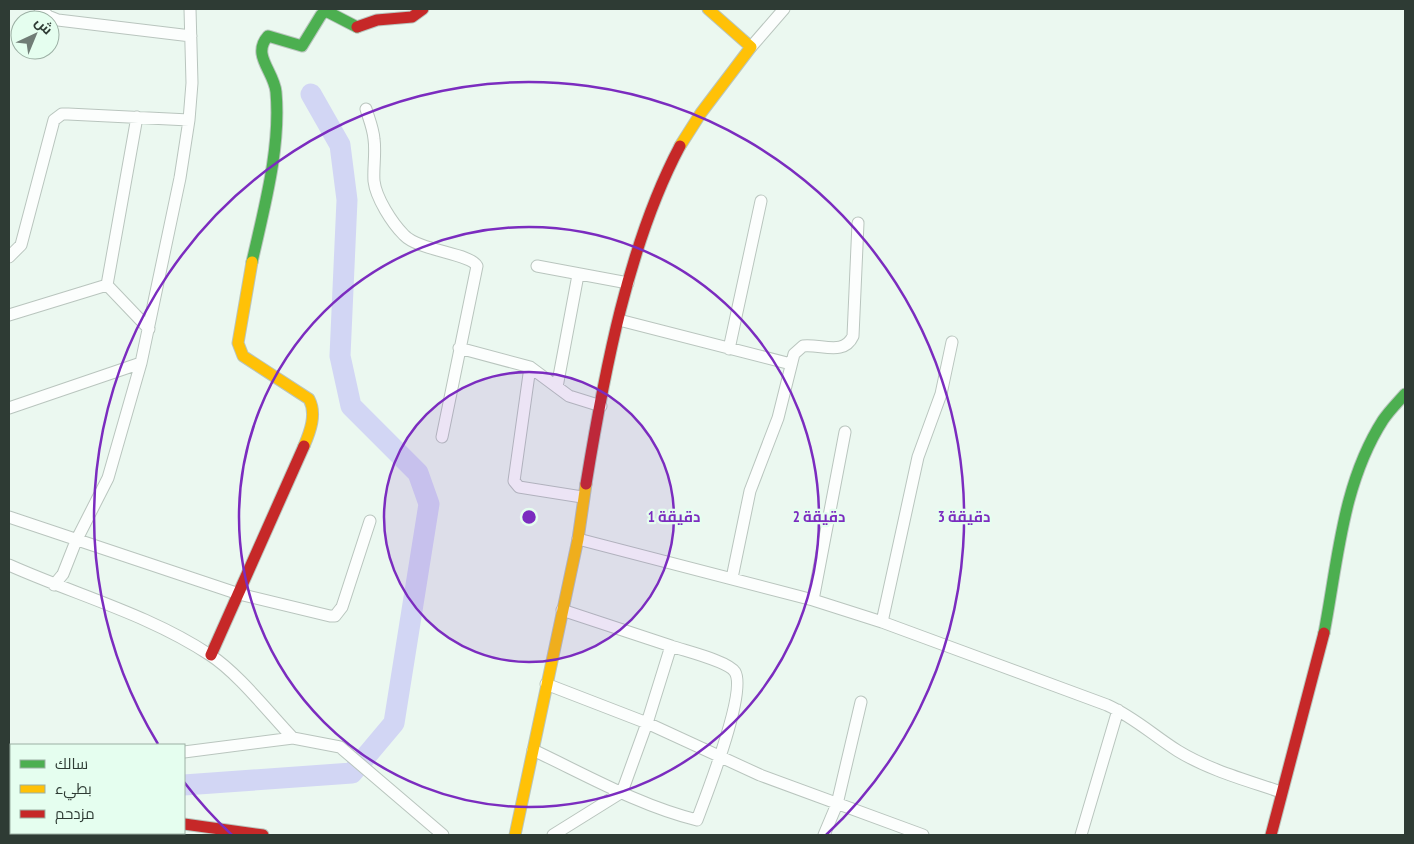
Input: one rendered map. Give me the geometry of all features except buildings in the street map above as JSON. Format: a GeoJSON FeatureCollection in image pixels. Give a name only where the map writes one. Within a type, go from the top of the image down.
{"type":"FeatureCollection","features":[{"type":"Feature","properties":{"kind":"main road"},"geometry":{"type":"LineString","coordinates":[[211,655],[308,436],[314,412],[313,406],[308,399],[244,356],[238,343],[271,167],[277,104],[272,78],[261,58],[260,50],[268,36],[302,46],[305,44],[321,15],[326,11],[357,26],[377,20],[412,17],[424,9]]}},
{"type":"Feature","properties":{"kind":"main road"},"geometry":{"type":"LineString","coordinates":[[515,835],[578,539],[582,497],[628,282],[648,220],[676,154],[698,116],[751,47],[708,9]]}},
{"type":"Feature","properties":{"kind":"main road"},"geometry":{"type":"LineString","coordinates":[[1271,835],[1327,621],[1347,512],[1355,480],[1370,437],[1389,409],[1405,394]]}},
{"type":"Feature","properties":{"kind":"main road"},"geometry":{"type":"LineString","coordinates":[[185,824],[263,835]]}},
{"type":"Feature","properties":{"kind":"street"},"geometry":{"type":"LineString","coordinates":[[40,9],[48,16],[58,20],[192,36]]}},
{"type":"Feature","properties":{"kind":"street"},"geometry":{"type":"LineString","coordinates":[[54,585],[63,574],[76,541],[108,478],[141,363],[180,178],[189,120],[192,83],[190,9]]}},
{"type":"Feature","properties":{"kind":"street"},"geometry":{"type":"LineString","coordinates":[[751,47],[784,9]]}},
{"type":"Feature","properties":{"kind":"street"},"geometry":{"type":"LineString","coordinates":[[366,109],[375,139],[374,181],[377,192],[397,228],[405,237],[421,245],[438,252],[469,259],[476,266],[466,326],[442,437]]}},
{"type":"Feature","properties":{"kind":"street"},"geometry":{"type":"LineString","coordinates":[[9,257],[21,245],[54,120],[57,117],[68,114],[189,120]]}},
{"type":"Feature","properties":{"kind":"street"},"geometry":{"type":"LineString","coordinates":[[107,285],[137,117]]}},
{"type":"Feature","properties":{"kind":"street"},"geometry":{"type":"LineString","coordinates":[[730,349],[761,201]]}},
{"type":"Feature","properties":{"kind":"street"},"geometry":{"type":"LineString","coordinates":[[732,578],[750,490],[778,418],[794,354],[803,346],[841,348],[850,342],[853,336],[858,223]]}},
{"type":"Feature","properties":{"kind":"street"},"geometry":{"type":"LineString","coordinates":[[537,266],[578,275],[628,282]]}},
{"type":"Feature","properties":{"kind":"street"},"geometry":{"type":"LineString","coordinates":[[556,387],[578,275]]}},
{"type":"Feature","properties":{"kind":"street"},"geometry":{"type":"LineString","coordinates":[[107,285],[149,329]]}},
{"type":"Feature","properties":{"kind":"street"},"geometry":{"type":"LineString","coordinates":[[9,315],[107,285]]}},
{"type":"Feature","properties":{"kind":"street"},"geometry":{"type":"LineString","coordinates":[[619,320],[791,364]]}},
{"type":"Feature","properties":{"kind":"street"},"geometry":{"type":"LineString","coordinates":[[882,622],[918,457],[941,394],[952,342]]}},
{"type":"Feature","properties":{"kind":"street"},"geometry":{"type":"LineString","coordinates":[[460,348],[530,368],[569,396],[601,406]]}},
{"type":"Feature","properties":{"kind":"street"},"geometry":{"type":"LineString","coordinates":[[9,408],[141,363]]}},
{"type":"Feature","properties":{"kind":"street"},"geometry":{"type":"LineString","coordinates":[[530,368],[514,481],[520,486],[582,497]]}},
{"type":"Feature","properties":{"kind":"street"},"geometry":{"type":"LineString","coordinates":[[813,600],[845,432]]}},
{"type":"Feature","properties":{"kind":"street"},"geometry":{"type":"LineString","coordinates":[[9,517],[238,594],[335,616],[342,607],[370,521]]}},
{"type":"Feature","properties":{"kind":"street"},"geometry":{"type":"LineString","coordinates":[[578,539],[813,600],[974,654],[1118,710],[1180,752],[1219,771],[1281,792]]}},
{"type":"Feature","properties":{"kind":"street"},"geometry":{"type":"LineString","coordinates":[[9,565],[54,585],[125,610],[159,625],[211,655],[293,738]]}},
{"type":"Feature","properties":{"kind":"street"},"geometry":{"type":"LineString","coordinates":[[532,750],[675,815],[697,820],[720,755],[738,689],[734,670],[718,662],[562,610]]}},
{"type":"Feature","properties":{"kind":"street"},"geometry":{"type":"LineString","coordinates":[[553,835],[622,792],[647,723],[671,646]]}},
{"type":"Feature","properties":{"kind":"street"},"geometry":{"type":"LineString","coordinates":[[546,684],[647,723],[760,775],[923,835]]}},
{"type":"Feature","properties":{"kind":"street"},"geometry":{"type":"LineString","coordinates":[[824,835],[836,804],[861,702]]}},
{"type":"Feature","properties":{"kind":"street"},"geometry":{"type":"LineString","coordinates":[[1081,835],[1118,710]]}},
{"type":"Feature","properties":{"kind":"street"},"geometry":{"type":"LineString","coordinates":[[185,752],[293,738],[340,747],[443,835]]}},
{"type":"Feature","properties":{"kind":"waterway"},"geometry":{"type":"LineString","coordinates":[[185,785],[352,773],[394,723],[429,504],[418,473],[351,406],[340,356],[347,200],[340,145],[311,94]]}},
{"type":"Feature","properties":{"kind":"traffic: fast"},"geometry":{"type":"LineString","coordinates":[[252,262],[270,178],[276,135],[276,92],[263,57],[263,43],[268,36],[302,46],[321,15],[326,11],[357,27]]}},
{"type":"Feature","properties":{"kind":"traffic: fast"},"geometry":{"type":"LineString","coordinates":[[1324,633],[1343,524],[1358,470],[1383,420],[1405,394]]}},
{"type":"Feature","properties":{"kind":"traffic: slow"},"geometry":{"type":"LineString","coordinates":[[680,146],[701,113],[751,47],[708,9]]}},
{"type":"Feature","properties":{"kind":"traffic: slow"},"geometry":{"type":"LineString","coordinates":[[252,262],[238,343],[243,356],[309,399],[313,417],[304,446]]}},
{"type":"Feature","properties":{"kind":"traffic: slow"},"geometry":{"type":"LineString","coordinates":[[515,835],[578,539],[586,484]]}},
{"type":"Feature","properties":{"kind":"traffic: slow"},"geometry":{"type":"LineString","coordinates":[[159,834],[167,835]]}},
{"type":"Feature","properties":{"kind":"traffic: jam"},"geometry":{"type":"LineString","coordinates":[[357,27],[377,20],[412,17],[423,9]]}},
{"type":"Feature","properties":{"kind":"traffic: jam"},"geometry":{"type":"LineString","coordinates":[[586,484],[601,399],[620,310],[646,225],[662,184],[680,146]]}},
{"type":"Feature","properties":{"kind":"traffic: jam"},"geometry":{"type":"LineString","coordinates":[[211,655],[304,446]]}},
{"type":"Feature","properties":{"kind":"traffic: jam"},"geometry":{"type":"LineString","coordinates":[[1271,835],[1324,633]]}},
{"type":"Feature","properties":{"kind":"traffic: jam"},"geometry":{"type":"LineString","coordinates":[[185,824],[263,835]]}}]}
